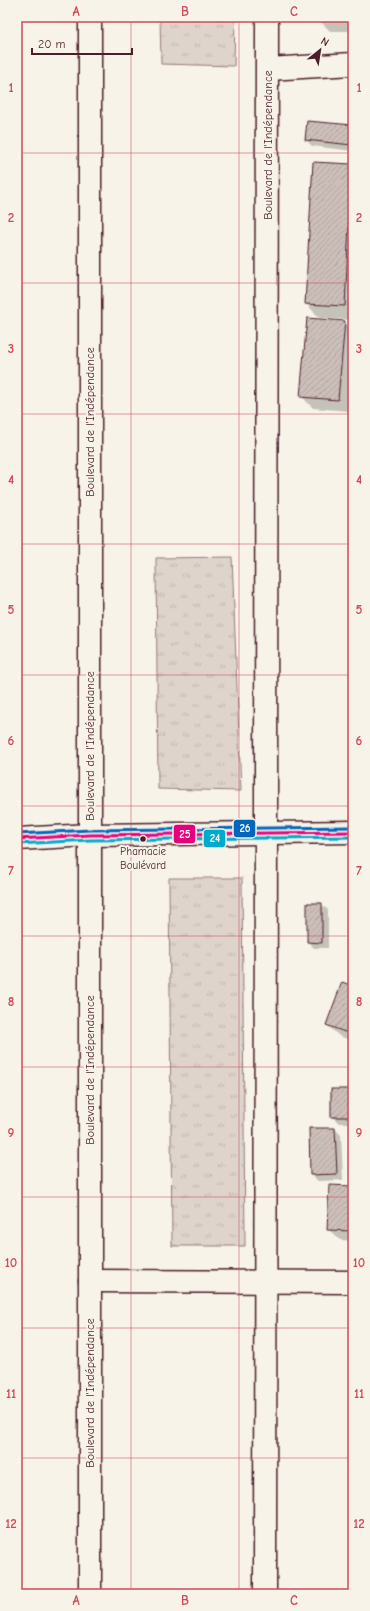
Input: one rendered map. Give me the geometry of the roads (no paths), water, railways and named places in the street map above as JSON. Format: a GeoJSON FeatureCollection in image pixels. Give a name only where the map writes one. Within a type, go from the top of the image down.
{"type":"FeatureCollection","features":[{"type":"Feature","properties":{"kind":"main road","name":"Boulevard de l'Indépendance"},"geometry":{"type":"LineString","coordinates":[[90,17],[90,1594]]}},
{"type":"Feature","properties":{"kind":"main road","name":"Boulevard de l'Indépendance"},"geometry":{"type":"LineString","coordinates":[[265,1594],[267,17]]}},
{"type":"Feature","properties":{"kind":"main road"},"geometry":{"type":"LineString","coordinates":[[268,69],[353,64]]}},
{"type":"Feature","properties":{"kind":"main road"},"geometry":{"type":"LineString","coordinates":[[17,839],[90,834],[353,832]]}},
{"type":"Feature","properties":{"kind":"main road"},"geometry":{"type":"LineString","coordinates":[[90,1281],[353,1282]]}},
{"type":"Feature","properties":{"kind":"place","name":"Phamacie Boulévard"},"geometry":{"type":"Point","coordinates":[143,839]}}]}
